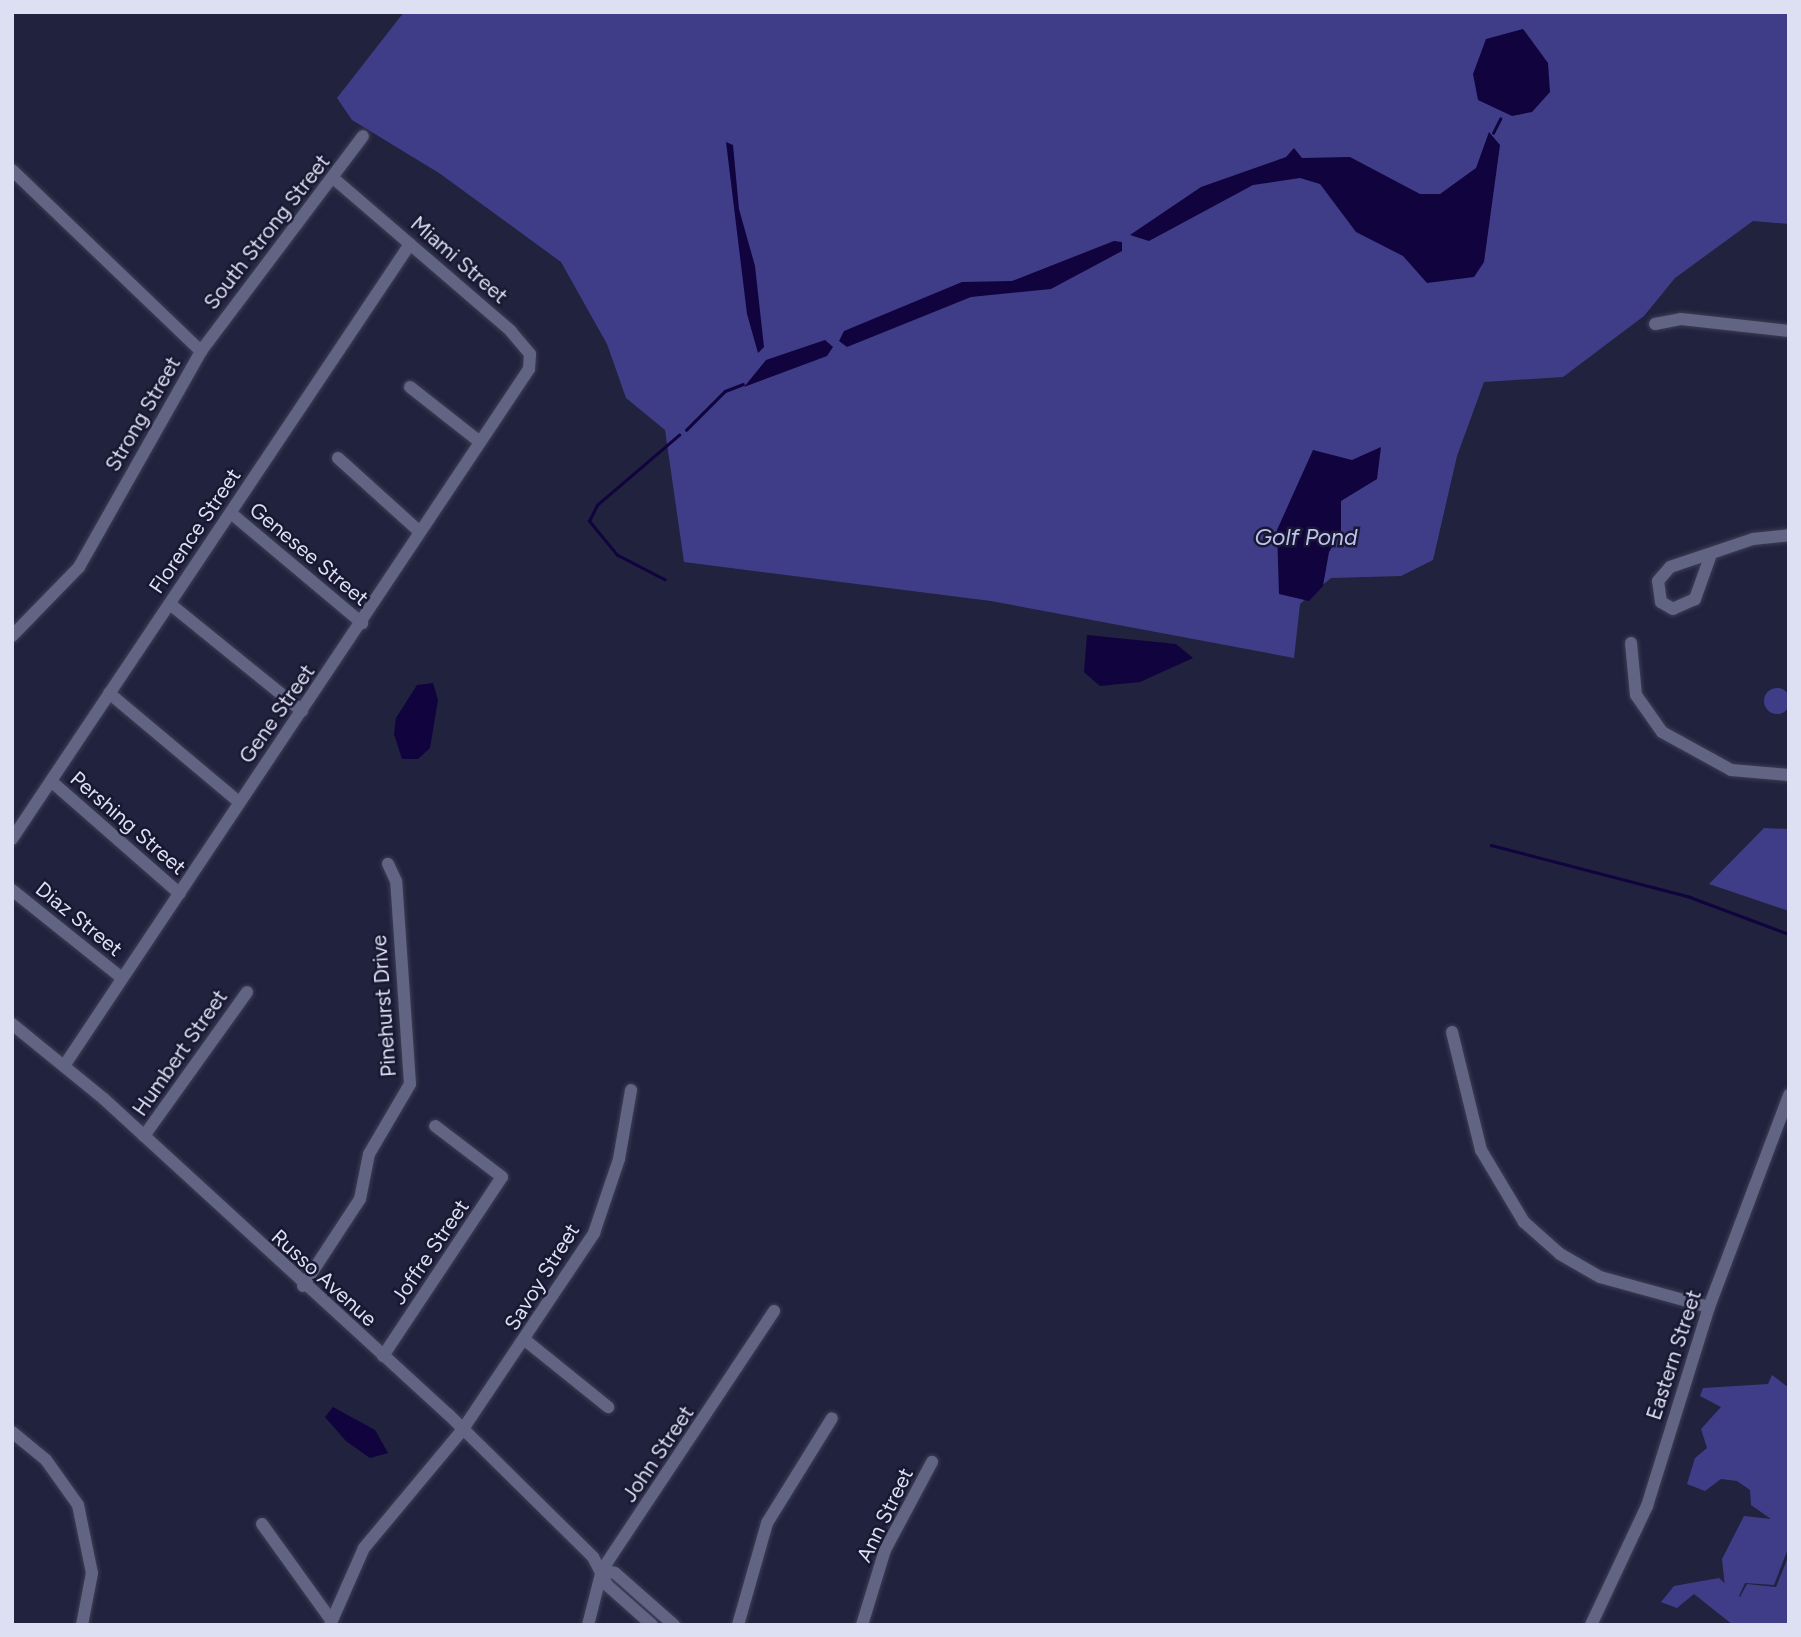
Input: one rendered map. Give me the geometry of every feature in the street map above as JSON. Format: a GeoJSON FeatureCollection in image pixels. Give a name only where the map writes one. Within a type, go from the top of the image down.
{"type":"FeatureCollection","features":[{"type":"Feature","properties":{"kind":"street","name":"South Strong Street"},"geometry":{"type":"LineString","coordinates":[[201,351],[334,179],[363,135]]}},
{"type":"Feature","properties":{"kind":"street","name":"Strong Street"},"geometry":{"type":"LineString","coordinates":[[12,636],[79,567],[201,351],[13,172]]}},
{"type":"Feature","properties":{"kind":"street","name":"Miami Street"},"geometry":{"type":"LineString","coordinates":[[334,179],[524,345],[531,363],[522,384]]}},
{"type":"Feature","properties":{"kind":"street","name":"Florence Street"},"geometry":{"type":"LineString","coordinates":[[12,839],[232,514],[410,244]]}},
{"type":"Feature","properties":{"kind":"street"},"geometry":{"type":"LineString","coordinates":[[1655,324],[1681,319],[1789,331]]}},
{"type":"Feature","properties":{"kind":"street","name":"Gene Street"},"geometry":{"type":"LineString","coordinates":[[64,1066],[239,802],[362,623],[480,442],[522,384]]}},
{"type":"Feature","properties":{"kind":"street"},"geometry":{"type":"LineString","coordinates":[[411,387],[480,442]]}},
{"type":"Feature","properties":{"kind":"street"},"geometry":{"type":"LineString","coordinates":[[338,458],[420,532]]}},
{"type":"Feature","properties":{"kind":"street","name":"Genesee Street"},"geometry":{"type":"LineString","coordinates":[[232,514],[362,623]]}},
{"type":"Feature","properties":{"kind":"street"},"geometry":{"type":"LineString","coordinates":[[1710,557],[1695,599],[1673,609],[1661,602],[1657,587],[1665,570],[1710,557],[1753,539],[1789,535]]}},
{"type":"Feature","properties":{"kind":"street"},"geometry":{"type":"LineString","coordinates":[[170,604],[302,711]]}},
{"type":"Feature","properties":{"kind":"street"},"geometry":{"type":"LineString","coordinates":[[1632,643],[1636,695],[1662,732],[1731,770],[1789,775]]}},
{"type":"Feature","properties":{"kind":"street"},"geometry":{"type":"LineString","coordinates":[[109,693],[239,802]]}},
{"type":"Feature","properties":{"kind":"street","name":"Pershing Street"},"geometry":{"type":"LineString","coordinates":[[51,781],[180,894]]}},
{"type":"Feature","properties":{"kind":"street","name":"Pinehurst Drive"},"geometry":{"type":"LineString","coordinates":[[303,1286],[360,1199],[369,1154],[410,1084],[396,881],[388,864]]}},
{"type":"Feature","properties":{"kind":"street","name":"Diaz Street"},"geometry":{"type":"LineString","coordinates":[[12,890],[122,978]]}},
{"type":"Feature","properties":{"kind":"street","name":"Humbert Street"},"geometry":{"type":"LineString","coordinates":[[144,1136],[247,992]]}},
{"type":"Feature","properties":{"kind":"street","name":"Russo Avenue"},"geometry":{"type":"LineString","coordinates":[[12,1024],[144,1136],[303,1286],[464,1429],[602,1570],[607,1585],[652,1625]]}},
{"type":"Feature","properties":{"kind":"street"},"geometry":{"type":"LineString","coordinates":[[1452,1032],[1481,1150],[1524,1222],[1560,1254],[1600,1277],[1709,1307]]}},
{"type":"Feature","properties":{"kind":"street","name":"Savoy Street"},"geometry":{"type":"LineString","coordinates":[[330,1622],[364,1548],[464,1429],[594,1233],[619,1159],[631,1090]]}},
{"type":"Feature","properties":{"kind":"street","name":"Eastern Street"},"geometry":{"type":"LineString","coordinates":[[1591,1625],[1647,1506],[1709,1307],[1788,1101]]}},
{"type":"Feature","properties":{"kind":"street","name":"Joffre Street"},"geometry":{"type":"LineString","coordinates":[[383,1356],[499,1185],[496,1170],[435,1126]]}},
{"type":"Feature","properties":{"kind":"street","name":"John Street"},"geometry":{"type":"LineString","coordinates":[[588,1625],[602,1570],[774,1311]]}},
{"type":"Feature","properties":{"kind":"street"},"geometry":{"type":"LineString","coordinates":[[525,1340],[608,1407]]}},
{"type":"Feature","properties":{"kind":"street"},"geometry":{"type":"LineString","coordinates":[[738,1625],[766,1523],[832,1419]]}},
{"type":"Feature","properties":{"kind":"street"},"geometry":{"type":"LineString","coordinates":[[12,1432],[46,1460],[78,1505],[92,1573],[82,1625]]}},
{"type":"Feature","properties":{"kind":"street","name":"Ann Street"},"geometry":{"type":"LineString","coordinates":[[862,1625],[885,1549],[932,1462]]}},
{"type":"Feature","properties":{"kind":"street"},"geometry":{"type":"LineString","coordinates":[[262,1524],[330,1622]]}},
{"type":"Feature","properties":{"kind":"street","name":"Russo Avenue"},"geometry":{"type":"LineString","coordinates":[[602,1570],[615,1573],[674,1625]]}},
{"type":"Feature","properties":{"kind":"shaded area"},"geometry":{"type":"Polygon","coordinates":[[[404,12],[1789,12],[1789,224],[1753,221],[1675,278],[1644,316],[1563,377],[1484,382],[1457,456],[1433,560],[1401,576],[1331,578],[1300,604],[1294,658],[991,601],[684,562],[665,430],[626,398],[607,344],[561,262],[439,173],[352,120],[337,98],[404,12]]]}},
{"type":"Feature","properties":{"kind":"shaded area"},"geometry":{"type":"Polygon","coordinates":[[[1777,688],[1786,692],[1790,701],[1786,710],[1777,714],[1768,710],[1764,701],[1768,692],[1777,688]]]}},
{"type":"Feature","properties":{"kind":"shaded area"},"geometry":{"type":"Polygon","coordinates":[[[1764,828],[1789,829],[1789,911],[1709,884],[1764,828]]]}},
{"type":"Feature","properties":{"kind":"shaded area"},"geometry":{"type":"Polygon","coordinates":[[[1772,1375],[1789,1388],[1789,1546],[1774,1585],[1745,1583],[1739,1596],[1725,1587],[1722,1559],[1744,1516],[1771,1519],[1751,1505],[1750,1490],[1737,1481],[1721,1479],[1705,1491],[1687,1484],[1695,1458],[1707,1448],[1701,1429],[1721,1407],[1700,1396],[1703,1388],[1768,1384],[1772,1375]]]}},
{"type":"Feature","properties":{"kind":"shaded area"},"geometry":{"type":"Polygon","coordinates":[[[1789,1555],[1789,1625],[1733,1625],[1694,1594],[1677,1608],[1661,1602],[1674,1586],[1719,1578],[1740,1597],[1747,1584],[1776,1587],[1789,1555]]]}},
{"type":"Feature","properties":{"kind":"water"},"geometry":{"type":"Polygon","coordinates":[[[1523,29],[1548,63],[1550,92],[1532,112],[1512,116],[1478,100],[1473,74],[1486,39],[1523,29]]]}},
{"type":"Feature","properties":{"kind":"water"},"geometry":{"type":"Polygon","coordinates":[[[1489,132],[1500,145],[1484,262],[1474,277],[1427,283],[1403,256],[1356,232],[1320,184],[1300,178],[1253,185],[1149,241],[1130,235],[1201,187],[1286,157],[1294,148],[1302,158],[1350,157],[1420,194],[1440,194],[1476,168],[1489,132]]]}},
{"type":"Feature","properties":{"kind":"water"},"geometry":{"type":"Polygon","coordinates":[[[726,142],[733,145],[739,209],[755,266],[764,347],[758,353],[747,314],[726,142]]]}},
{"type":"Feature","properties":{"kind":"water"},"geometry":{"type":"Polygon","coordinates":[[[1114,241],[1122,242],[1122,251],[1051,289],[971,297],[847,347],[839,341],[844,331],[962,282],[1012,281],[1114,241]]]}},
{"type":"Feature","properties":{"kind":"water"},"geometry":{"type":"Polygon","coordinates":[[[825,340],[833,347],[827,356],[744,387],[766,360],[825,340]]]}},
{"type":"Feature","properties":{"kind":"water","name":"Golf Pond"},"geometry":{"type":"Polygon","coordinates":[[[1381,447],[1377,479],[1341,501],[1341,533],[1329,552],[1323,586],[1309,601],[1279,594],[1277,530],[1313,450],[1352,460],[1381,447]]]}},
{"type":"Feature","properties":{"kind":"water"},"geometry":{"type":"Polygon","coordinates":[[[1087,635],[1176,644],[1193,658],[1140,682],[1100,686],[1084,672],[1087,635]]]}},
{"type":"Feature","properties":{"kind":"water"},"geometry":{"type":"Polygon","coordinates":[[[433,683],[438,700],[430,748],[418,759],[402,759],[394,734],[396,718],[417,685],[433,683]]]}},
{"type":"Feature","properties":{"kind":"water"},"geometry":{"type":"Polygon","coordinates":[[[333,1407],[375,1430],[388,1453],[370,1458],[346,1441],[325,1417],[333,1407]]]}},
{"type":"Feature","properties":{"kind":"waterway"},"geometry":{"type":"LineString","coordinates":[[1493,133],[1500,119]]}},
{"type":"Feature","properties":{"kind":"waterway"},"geometry":{"type":"LineString","coordinates":[[686,430],[725,391],[743,384]]}},
{"type":"Feature","properties":{"kind":"waterway"},"geometry":{"type":"LineString","coordinates":[[665,580],[617,555],[589,521],[597,505],[679,435]]}},
{"type":"Feature","properties":{"kind":"waterway"},"geometry":{"type":"LineString","coordinates":[[1491,845],[1690,897],[1789,934]]}}]}
